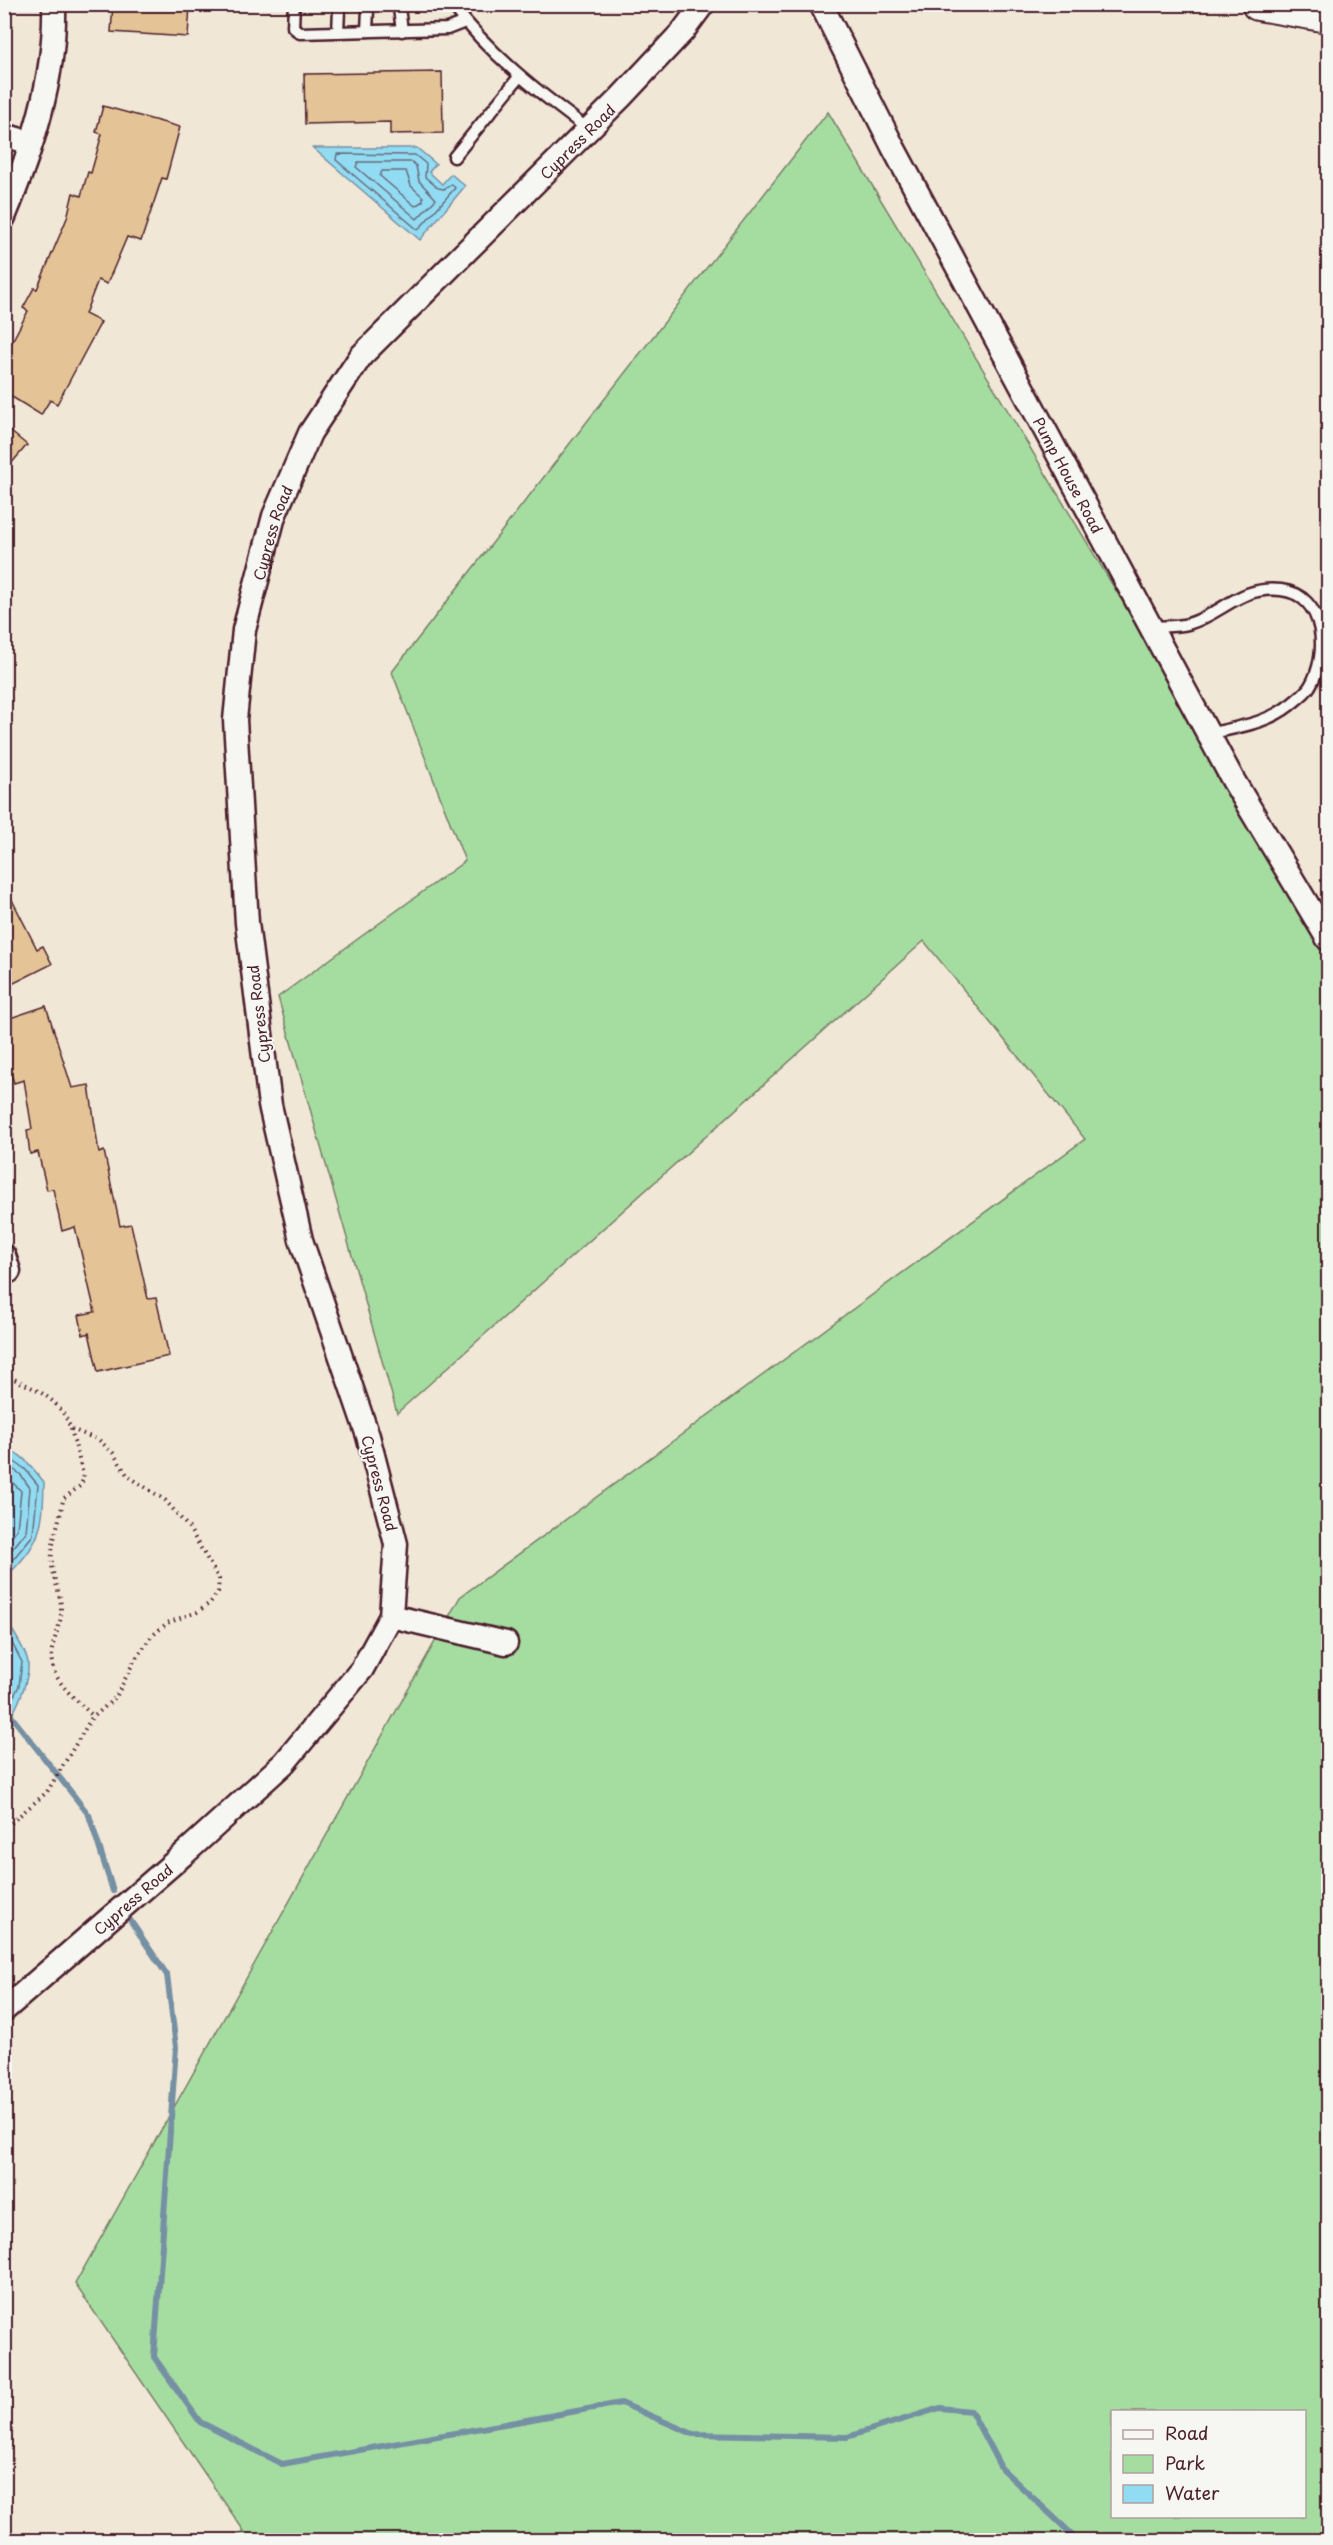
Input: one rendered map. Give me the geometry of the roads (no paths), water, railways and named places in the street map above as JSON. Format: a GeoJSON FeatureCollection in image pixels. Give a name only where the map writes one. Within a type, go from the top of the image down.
{"type":"FeatureCollection","features":[{"type":"Feature","properties":{"kind":"street"},"geometry":{"type":"LineString","coordinates":[[4,217],[26,162],[48,88],[54,4]]}},
{"type":"Feature","properties":{"kind":"street","name":"Cypress Road"},"geometry":{"type":"LineString","coordinates":[[4,2010],[284,1763],[362,1669],[391,1616],[396,1544],[368,1436],[301,1240],[270,1105],[247,923],[235,720],[244,630],[274,516],[310,433],[361,356],[588,129],[683,31],[703,4]]}},
{"type":"Feature","properties":{"kind":"street","name":"Pump House Road"},"geometry":{"type":"LineString","coordinates":[[821,4],[893,147],[1209,734],[1329,939]]}},
{"type":"Feature","properties":{"kind":"street"},"geometry":{"type":"LineString","coordinates":[[1258,4],[1329,16]]}},
{"type":"Feature","properties":{"kind":"street"},"geometry":{"type":"LineString","coordinates":[[4,135],[31,142]]}},
{"type":"Feature","properties":{"kind":"street"},"geometry":{"type":"LineString","coordinates":[[391,1616],[506,1643]]}},
{"type":"Feature","properties":{"kind":"lane"},"geometry":{"type":"LineString","coordinates":[[294,4],[294,27],[300,33],[447,29],[465,22]]}},
{"type":"Feature","properties":{"kind":"lane"},"geometry":{"type":"LineString","coordinates":[[452,4],[465,22],[519,77],[588,129]]}},
{"type":"Feature","properties":{"kind":"lane"},"geometry":{"type":"LineString","coordinates":[[367,31],[368,9]]}},
{"type":"Feature","properties":{"kind":"lane"},"geometry":{"type":"LineString","coordinates":[[399,9],[402,31]]}},
{"type":"Feature","properties":{"kind":"lane"},"geometry":{"type":"LineString","coordinates":[[338,32],[339,10]]}},
{"type":"Feature","properties":{"kind":"lane"},"geometry":{"type":"LineString","coordinates":[[454,157],[519,77]]}},
{"type":"Feature","properties":{"kind":"lane"},"geometry":{"type":"LineString","coordinates":[[1151,627],[1188,624],[1245,593],[1264,590],[1298,594],[1311,607],[1323,644],[1318,669],[1309,688],[1290,705],[1267,720],[1209,734]]}},
{"type":"Feature","properties":{"kind":"water"},"geometry":{"type":"Polygon","coordinates":[[[313,148],[417,148],[436,164],[429,172],[442,184],[451,174],[465,186],[420,240],[313,148]]]}},
{"type":"Feature","properties":{"kind":"water"},"geometry":{"type":"Polygon","coordinates":[[[5,1449],[22,1457],[44,1482],[42,1513],[37,1536],[26,1555],[5,1578],[5,1449]]]}},
{"type":"Feature","properties":{"kind":"water"},"geometry":{"type":"Polygon","coordinates":[[[4,1617],[27,1658],[28,1665],[22,1692],[14,1710],[5,1722],[4,1617]]]}},
{"type":"Feature","properties":{"kind":"waterway"},"geometry":{"type":"LineString","coordinates":[[4,1700],[12,1717],[89,1815],[113,1891]]}},
{"type":"Feature","properties":{"kind":"waterway"},"geometry":{"type":"LineString","coordinates":[[130,1920],[167,1975],[176,2047],[154,2357],[200,2422],[282,2464],[621,2403],[693,2434],[847,2437],[940,2408],[971,2411],[1001,2468],[1078,2540]]}}]}
